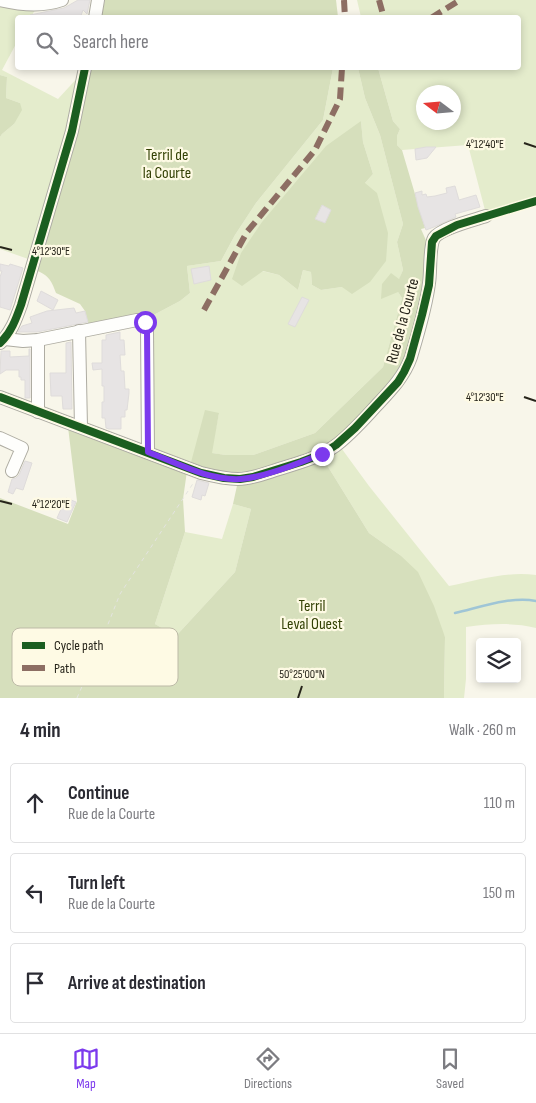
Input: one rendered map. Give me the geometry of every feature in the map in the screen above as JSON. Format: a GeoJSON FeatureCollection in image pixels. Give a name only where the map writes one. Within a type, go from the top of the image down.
{"type":"FeatureCollection","features":[{"type":"Feature","properties":{"kind":"street"},"geometry":{"type":"LineString","coordinates":[[0,0],[46,5],[62,0]]}},
{"type":"Feature","properties":{"kind":"street"},"geometry":{"type":"LineString","coordinates":[[96,15],[98,0]]}},
{"type":"Feature","properties":{"kind":"street"},"geometry":{"type":"LineString","coordinates":[[2,341],[14,324],[22,305],[72,131],[85,70]]}},
{"type":"Feature","properties":{"kind":"street","name":"Rue de la Courte"},"geometry":{"type":"LineString","coordinates":[[0,397],[201,473],[224,478],[240,479],[253,477],[301,462],[322,454],[336,445],[355,428],[398,382],[410,359],[426,300],[431,268],[432,242],[436,236],[457,225],[486,216]]}},
{"type":"Feature","properties":{"kind":"street"},"geometry":{"type":"LineString","coordinates":[[2,341],[38,340],[137,320],[145,322],[148,452]]}},
{"type":"Feature","properties":{"kind":"street"},"geometry":{"type":"LineString","coordinates":[[80,331],[81,427]]}},
{"type":"Feature","properties":{"kind":"street"},"geometry":{"type":"LineString","coordinates":[[38,340],[38,412]]}},
{"type":"Feature","properties":{"kind":"street"},"geometry":{"type":"LineString","coordinates":[[0,438],[22,448],[12,470]]}},
{"type":"Feature","properties":{"kind":"path"},"geometry":{"type":"LineString","coordinates":[[107,628],[120,594],[201,473]]}},
{"type":"Feature","properties":{"kind":"path"},"geometry":{"type":"LineString","coordinates":[[77,698],[82,686]]}},
{"type":"Feature","properties":{"kind":"green space"},"geometry":{"type":"Polygon","coordinates":[[[105,0],[336,0],[338,15],[102,15],[105,0]]]}},
{"type":"Feature","properties":{"kind":"green space"},"geometry":{"type":"Polygon","coordinates":[[[357,0],[536,0],[536,200],[486,214],[468,145],[402,150],[397,145],[397,136],[400,129],[393,121],[379,70],[521,70],[521,15],[361,15],[357,0]]]}},
{"type":"Feature","properties":{"kind":"green space"},"geometry":{"type":"Polygon","coordinates":[[[0,4],[36,8],[32,15],[15,15],[15,46],[2,70],[58,99],[81,74],[71,119],[31,260],[0,249],[0,137],[14,124],[20,103],[6,98],[7,77],[0,75],[0,4]]]}},
{"type":"Feature","properties":{"kind":"green space","name":"Terril de la Courte"},"geometry":{"type":"Polygon","coordinates":[[[91,70],[333,70],[323,120],[256,203],[221,261],[187,266],[190,293],[180,301],[146,319],[89,327],[85,311],[80,304],[56,293],[48,278],[35,270],[91,70]]]}},
{"type":"Feature","properties":{"kind":"green space"},"geometry":{"type":"Polygon","coordinates":[[[333,70],[358,70],[365,98],[380,135],[403,224],[397,242],[403,270],[399,280],[398,292],[402,298],[383,367],[315,433],[253,455],[211,453],[219,413],[190,466],[150,451],[146,319],[180,301],[190,293],[187,266],[221,261],[256,203],[323,120],[333,70]],[[361,121],[262,271],[279,275],[298,290],[303,270],[311,272],[312,285],[321,290],[342,287],[365,183],[373,174],[363,142],[361,121]]]}},
{"type":"Feature","properties":{"kind":"green space"},"geometry":{"type":"Polygon","coordinates":[[[358,70],[379,70],[393,121],[400,129],[397,136],[397,145],[402,150],[425,228],[421,229],[428,245],[428,270],[404,369],[326,449],[240,476],[190,466],[205,410],[219,413],[212,453],[253,455],[315,433],[383,367],[402,298],[398,292],[381,299],[382,284],[391,273],[399,279],[403,270],[397,242],[403,224],[380,135],[365,98],[358,70]]]}},
{"type":"Feature","properties":{"kind":"green space"},"geometry":{"type":"Polygon","coordinates":[[[0,75],[7,77],[6,98],[20,103],[22,110],[14,124],[0,137],[0,75]]]}},
{"type":"Feature","properties":{"kind":"green space"},"geometry":{"type":"Polygon","coordinates":[[[361,121],[363,142],[373,174],[365,183],[377,193],[388,233],[386,261],[370,282],[352,294],[342,287],[321,290],[312,285],[311,272],[303,270],[298,290],[279,275],[263,271],[242,286],[232,279],[241,253],[262,222],[326,146],[361,121]]]}},
{"type":"Feature","properties":{"kind":"green space","name":"Terril Leval Ouest"},"geometry":{"type":"Polygon","coordinates":[[[68,427],[187,471],[183,499],[185,532],[155,624],[162,628],[12,628],[12,686],[178,686],[178,634],[235,572],[251,509],[233,504],[238,481],[322,457],[369,533],[400,555],[418,572],[434,606],[445,637],[444,698],[0,698],[0,498],[68,524],[77,501],[68,427]]]}},
{"type":"Feature","properties":{"kind":"green space"},"geometry":{"type":"Polygon","coordinates":[[[339,445],[369,486],[449,586],[503,575],[536,575],[536,628],[501,624],[466,627],[464,698],[444,698],[445,637],[400,555],[369,533],[322,457],[339,445]]]}},
{"type":"Feature","properties":{"kind":"green space"},"geometry":{"type":"Polygon","coordinates":[[[233,504],[251,509],[235,572],[178,634],[178,628],[162,628],[155,624],[185,532],[222,539],[233,504]]]}},
{"type":"Feature","properties":{"kind":"building"},"geometry":{"type":"Polygon","coordinates":[[[78,0],[90,0],[87,14],[83,10],[81,15],[30,15],[64,8],[78,0]]]}},
{"type":"Feature","properties":{"kind":"building"},"geometry":{"type":"Polygon","coordinates":[[[436,147],[427,158],[416,160],[415,149],[436,147]]]}},
{"type":"Feature","properties":{"kind":"building"},"geometry":{"type":"Polygon","coordinates":[[[455,186],[459,200],[476,195],[480,207],[455,214],[456,217],[426,230],[415,193],[422,191],[422,195],[426,194],[427,197],[435,196],[447,193],[446,188],[455,186]]]}},
{"type":"Feature","properties":{"kind":"building"},"geometry":{"type":"Polygon","coordinates":[[[322,205],[331,210],[325,223],[315,219],[322,205]]]}},
{"type":"Feature","properties":{"kind":"building"},"geometry":{"type":"Polygon","coordinates":[[[0,264],[9,266],[10,264],[23,268],[10,310],[0,307],[0,277],[2,271],[0,271],[0,264]]]}},
{"type":"Feature","properties":{"kind":"building"},"geometry":{"type":"Polygon","coordinates":[[[209,266],[211,280],[194,284],[191,269],[209,266]]]}},
{"type":"Feature","properties":{"kind":"building"},"geometry":{"type":"Polygon","coordinates":[[[41,291],[58,300],[53,310],[37,301],[41,291]]]}},
{"type":"Feature","properties":{"kind":"building"},"geometry":{"type":"Polygon","coordinates":[[[302,297],[309,300],[295,327],[288,324],[302,297]]]}},
{"type":"Feature","properties":{"kind":"building"},"geometry":{"type":"Polygon","coordinates":[[[74,308],[76,313],[85,311],[88,322],[37,332],[18,332],[22,326],[32,323],[30,317],[47,311],[74,308]]]}},
{"type":"Feature","properties":{"kind":"building"},"geometry":{"type":"Polygon","coordinates":[[[120,332],[120,340],[124,340],[125,355],[120,355],[121,371],[124,371],[125,389],[129,389],[129,393],[125,417],[121,417],[121,429],[109,429],[106,428],[105,418],[102,418],[104,386],[102,386],[102,369],[93,370],[92,363],[102,363],[102,340],[106,340],[106,335],[120,332]]]}},
{"type":"Feature","properties":{"kind":"building"},"geometry":{"type":"Polygon","coordinates":[[[71,342],[72,409],[63,409],[62,396],[51,396],[50,373],[66,373],[66,343],[71,342]]]}},
{"type":"Feature","properties":{"kind":"building"},"geometry":{"type":"Polygon","coordinates":[[[29,349],[30,398],[25,398],[25,380],[21,380],[21,377],[19,377],[19,370],[6,370],[0,374],[1,351],[10,351],[10,357],[29,356],[29,349]]]}},
{"type":"Feature","properties":{"kind":"building"},"geometry":{"type":"Polygon","coordinates":[[[25,461],[32,463],[23,490],[16,488],[13,494],[8,492],[12,479],[19,475],[25,461]]]}},
{"type":"Feature","properties":{"kind":"building"},"geometry":{"type":"Polygon","coordinates":[[[197,480],[209,483],[205,496],[202,495],[201,500],[192,497],[197,480]]]}},
{"type":"Feature","properties":{"kind":"building"},"geometry":{"type":"Polygon","coordinates":[[[66,498],[76,502],[67,522],[57,518],[66,498]]]}},
{"type":"Feature","properties":{"kind":"waterway"},"geometry":{"type":"LineString","coordinates":[[455,613],[506,601],[536,601]]}},
{"type":"Feature","properties":{"kind":"marked path"},"geometry":{"type":"LineString","coordinates":[[344,0],[345,15]]}},
{"type":"Feature","properties":{"kind":"marked path"},"geometry":{"type":"LineString","coordinates":[[379,0],[383,15]]}},
{"type":"Feature","properties":{"kind":"marked path"},"geometry":{"type":"LineString","coordinates":[[436,15],[460,0]]}},
{"type":"Feature","properties":{"kind":"marked path"},"geometry":{"type":"LineString","coordinates":[[204,310],[247,232],[315,150],[340,99],[342,70]]}},
{"type":"Feature","properties":{"kind":"cycle path"},"geometry":{"type":"LineString","coordinates":[[0,343],[15,321],[21,305],[72,131],[85,70]]}},
{"type":"Feature","properties":{"kind":"cycle path"},"geometry":{"type":"LineString","coordinates":[[0,397],[201,473],[224,478],[240,479],[253,477],[301,462],[322,454],[336,445],[355,428],[398,382],[404,372],[410,359],[422,315],[429,285],[432,242],[436,236],[457,225],[536,201]]}},
{"type":"Feature","properties":{"kind":"route"},"geometry":{"type":"LineString","coordinates":[[145,322],[147,330],[148,452],[201,473],[240,479],[253,477],[322,454]]}}]}
